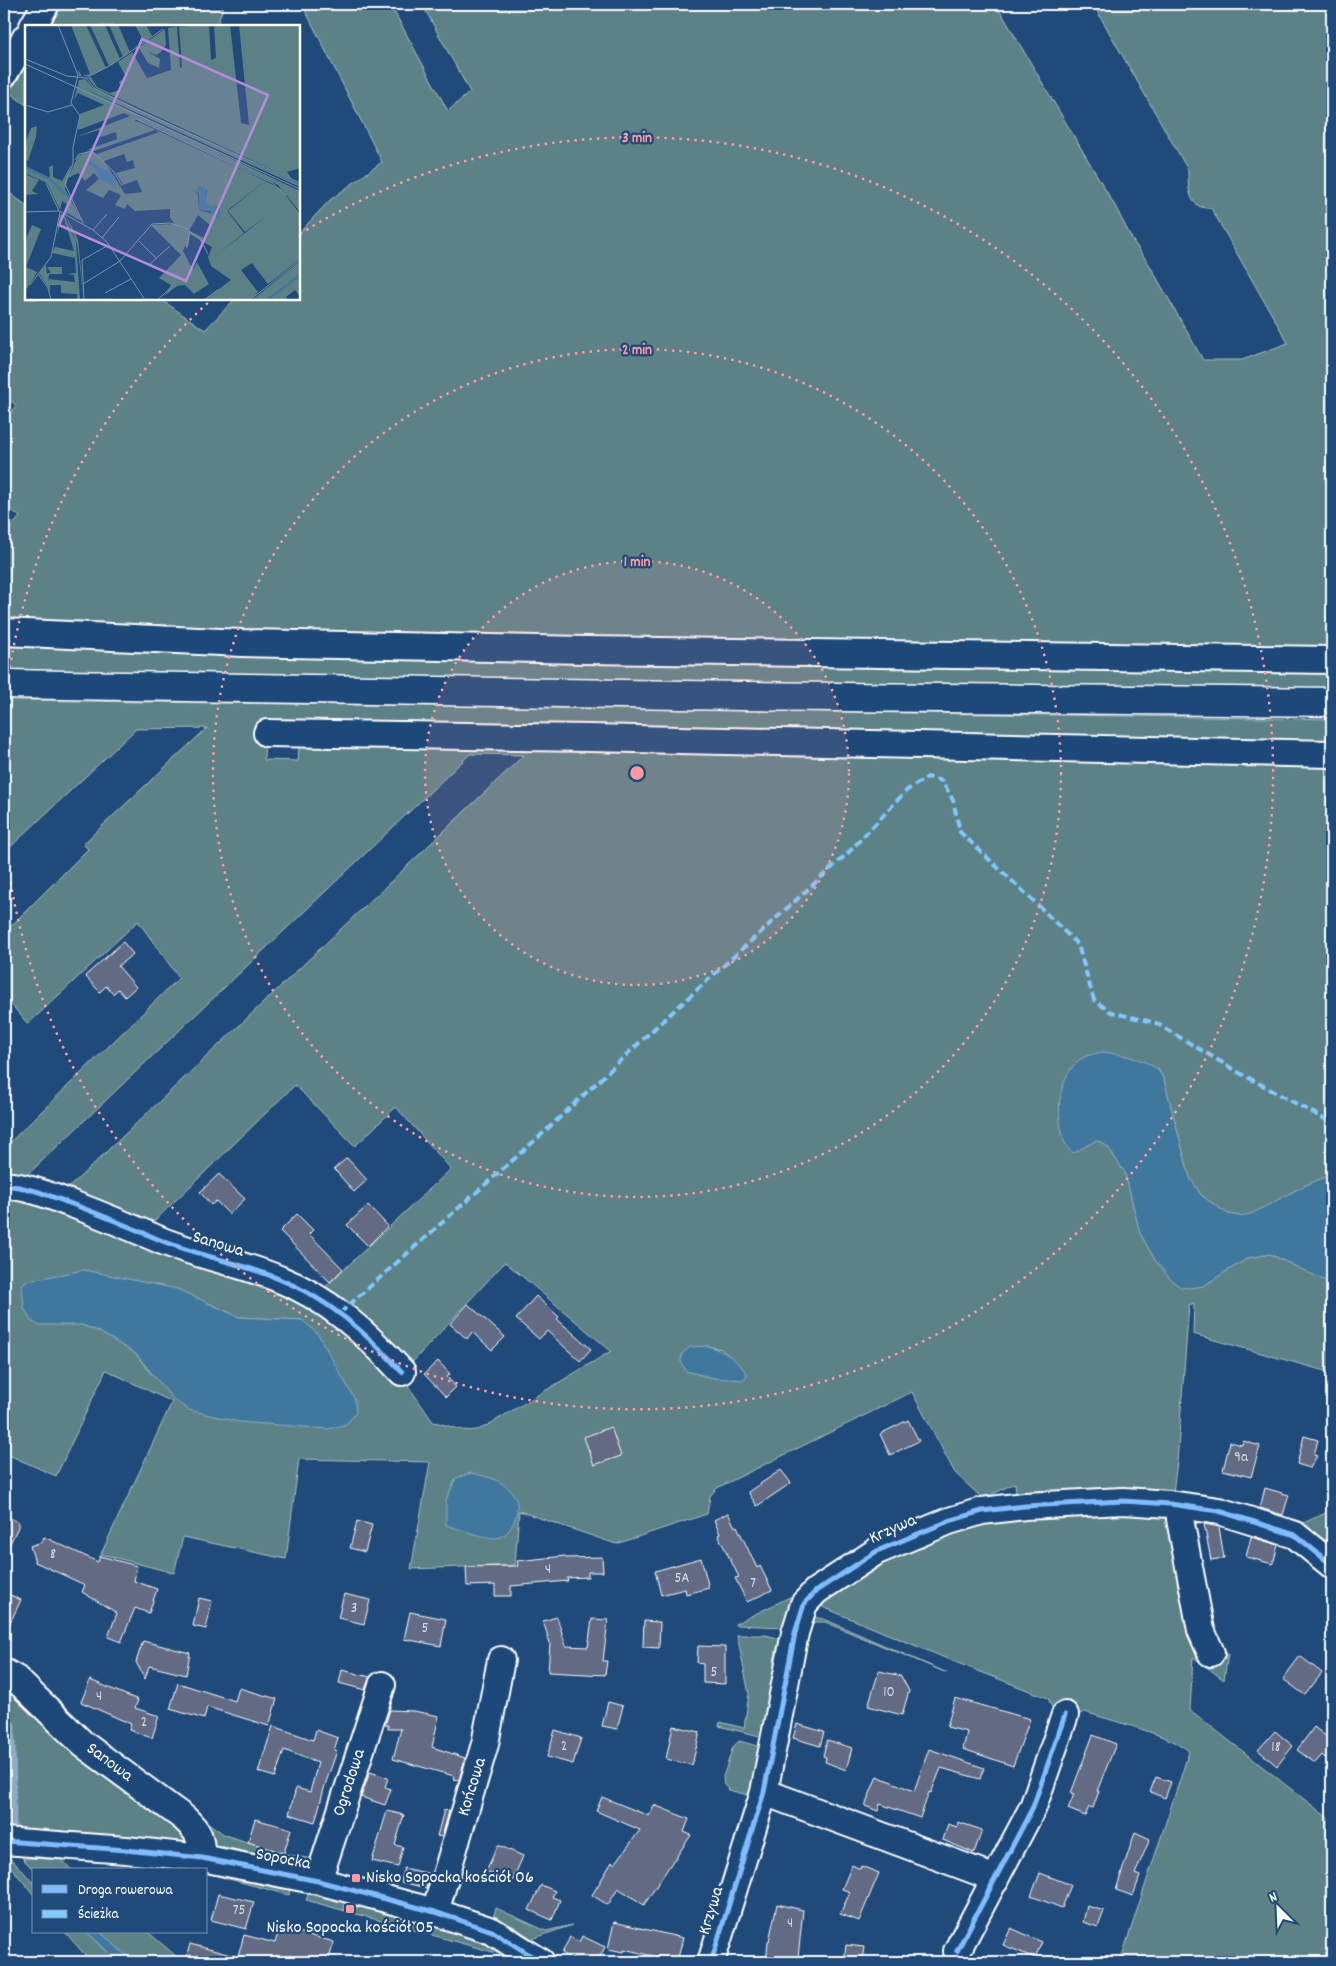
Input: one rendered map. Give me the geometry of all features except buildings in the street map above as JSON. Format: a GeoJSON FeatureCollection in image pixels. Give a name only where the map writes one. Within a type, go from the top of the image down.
{"type":"FeatureCollection","features":[{"type":"Feature","properties":{"kind":"main road"},"geometry":{"type":"LineString","coordinates":[[4,684],[722,696],[1332,702]]}},
{"type":"Feature","properties":{"kind":"street"},"geometry":{"type":"LineString","coordinates":[[34,25],[46,4]]}},
{"type":"Feature","properties":{"kind":"street"},"geometry":{"type":"LineString","coordinates":[[4,74],[25,39]]}},
{"type":"Feature","properties":{"kind":"street"},"geometry":{"type":"LineString","coordinates":[[4,632],[252,644],[1332,660]]}},
{"type":"Feature","properties":{"kind":"street"},"geometry":{"type":"LineString","coordinates":[[267,733],[1332,754]]}},
{"type":"Feature","properties":{"kind":"street","name":"Sanowa"},"geometry":{"type":"LineString","coordinates":[[4,1185],[25,1187],[176,1246],[280,1279],[340,1313],[377,1345],[402,1372]]}},
{"type":"Feature","properties":{"kind":"street","name":"Krzywa"},"geometry":{"type":"LineString","coordinates":[[711,1962],[764,1792],[795,1633],[804,1604],[816,1591],[877,1551],[949,1521],[982,1511],[1026,1506],[1123,1500],[1219,1512],[1295,1535],[1332,1565]]}},
{"type":"Feature","properties":{"kind":"street"},"geometry":{"type":"LineString","coordinates":[[1180,1506],[1180,1519],[1201,1630],[1211,1653]]}},
{"type":"Feature","properties":{"kind":"street","name":"Końcowa"},"geometry":{"type":"LineString","coordinates":[[435,1912],[485,1744],[501,1660]]}},
{"type":"Feature","properties":{"kind":"street","name":"Sanowa"},"geometry":{"type":"LineString","coordinates":[[4,1672],[16,1679],[84,1744],[190,1824],[196,1830],[200,1839],[202,1858]]}},
{"type":"Feature","properties":{"kind":"street","name":"Ogrodowa"},"geometry":{"type":"LineString","coordinates":[[318,1881],[382,1685]]}},
{"type":"Feature","properties":{"kind":"street"},"geometry":{"type":"LineString","coordinates":[[957,1951],[1033,1808],[1065,1715]]}},
{"type":"Feature","properties":{"kind":"street"},"geometry":{"type":"LineString","coordinates":[[764,1792],[979,1872],[995,1881]]}},
{"type":"Feature","properties":{"kind":"street","name":"Sopocka"},"geometry":{"type":"LineString","coordinates":[[4,1841],[202,1858],[318,1881],[435,1912],[492,1931],[526,1958]]}},
{"type":"Feature","properties":{"kind":"green space"},"geometry":{"type":"Polygon","coordinates":[[[53,4],[224,4],[217,25],[41,25],[53,4]]]}},
{"type":"Feature","properties":{"kind":"green space"},"geometry":{"type":"Polygon","coordinates":[[[302,4],[390,4],[448,111],[470,92],[422,4],[996,4],[1115,206],[1133,241],[1149,264],[1203,360],[1242,360],[1288,343],[1211,208],[1203,208],[1198,205],[1191,196],[1188,170],[1093,4],[1332,4],[1332,656],[4,627],[4,534],[20,517],[4,503],[4,422],[16,405],[4,396],[4,189],[25,204],[25,300],[161,300],[205,330],[234,300],[300,300],[300,232],[330,200],[382,162],[302,4]]]}},
{"type":"Feature","properties":{"kind":"green space"},"geometry":{"type":"Polygon","coordinates":[[[25,51],[25,104],[6,90],[4,93],[4,86],[25,51]]]}},
{"type":"Feature","properties":{"kind":"green space"},"geometry":{"type":"Polygon","coordinates":[[[4,637],[1332,665],[1332,691],[4,670],[4,637]]]}},
{"type":"Feature","properties":{"kind":"green space"},"geometry":{"type":"Polygon","coordinates":[[[4,700],[1332,719],[1332,749],[265,728],[264,760],[298,761],[299,747],[305,740],[1332,758],[1332,1174],[1304,1186],[1251,1215],[1239,1216],[1228,1214],[1202,1196],[1190,1178],[1164,1080],[1158,1069],[1103,1052],[1084,1057],[1078,1150],[1095,1141],[1101,1142],[1108,1147],[1125,1173],[1140,1233],[1155,1260],[1203,1286],[1248,1258],[1270,1254],[1332,1284],[1332,1373],[1193,1334],[1194,1303],[1189,1305],[1177,1462],[1172,1500],[1017,1501],[1015,1483],[983,1499],[955,1473],[912,1392],[717,1488],[710,1496],[707,1514],[616,1544],[519,1511],[515,1565],[411,1569],[430,1462],[299,1459],[286,1559],[183,1537],[174,1573],[101,1554],[172,1402],[106,1370],[56,1476],[4,1453],[4,1190],[274,1281],[400,1374],[433,1422],[444,1425],[470,1431],[481,1429],[611,1351],[505,1262],[406,1369],[320,1292],[451,1169],[396,1107],[355,1146],[295,1085],[145,1230],[61,1195],[524,755],[470,754],[22,1180],[4,1180],[4,1148],[179,978],[138,921],[28,1024],[4,996],[4,933],[88,849],[83,844],[207,728],[136,729],[4,853],[4,700]],[[177,1289],[82,1325],[98,1331],[136,1354],[151,1374],[302,1320],[239,1317],[177,1289]],[[707,1346],[686,1371],[714,1378],[743,1368],[721,1349],[707,1346]]]}},
{"type":"Feature","properties":{"kind":"green space"},"geometry":{"type":"Polygon","coordinates":[[[1098,1506],[1171,1506],[1176,1512],[1200,1637],[1203,1646],[1214,1660],[1219,1653],[1212,1646],[1205,1631],[1186,1523],[1190,1516],[1197,1512],[1212,1514],[1286,1535],[1332,1569],[1332,1572],[1286,1536],[1210,1515],[1203,1517],[1192,1529],[1214,1642],[1228,1654],[1224,1680],[1193,1657],[1190,1710],[1332,1821],[1332,1962],[1120,1962],[1189,1752],[1171,1740],[1085,1712],[1073,1717],[1072,1721],[1067,1718],[1068,1711],[1060,1709],[1057,1717],[1050,1719],[1053,1710],[1048,1698],[813,1603],[813,1600],[828,1587],[870,1560],[919,1536],[966,1518],[985,1513],[1013,1510],[1098,1506]]]}},
{"type":"Feature","properties":{"kind":"green space"},"geometry":{"type":"Polygon","coordinates":[[[1332,1507],[1332,1560],[1292,1528],[1328,1512],[1332,1507]]]}},
{"type":"Feature","properties":{"kind":"green space"},"geometry":{"type":"Polygon","coordinates":[[[802,1591],[785,1627],[735,1625],[735,1624],[802,1591]]]}},
{"type":"Feature","properties":{"kind":"green space"},"geometry":{"type":"Polygon","coordinates":[[[805,1616],[824,1619],[947,1673],[825,1622],[810,1622],[805,1616]]]}},
{"type":"Feature","properties":{"kind":"green space"},"geometry":{"type":"Polygon","coordinates":[[[737,1635],[765,1635],[783,1639],[780,1650],[776,1649],[774,1661],[778,1661],[764,1737],[719,1726],[720,1722],[744,1728],[749,1694],[737,1635]]]}},
{"type":"Feature","properties":{"kind":"green space"},"geometry":{"type":"Polygon","coordinates":[[[4,1676],[146,1798],[191,1843],[111,1836],[8,1831],[4,1810],[4,1676]]]}},
{"type":"Feature","properties":{"kind":"green space"},"geometry":{"type":"Polygon","coordinates":[[[739,1741],[761,1747],[751,1796],[729,1790],[724,1785],[723,1777],[733,1747],[739,1741]]]}},
{"type":"Feature","properties":{"kind":"green space"},"geometry":{"type":"Polygon","coordinates":[[[171,1796],[225,1835],[285,1854],[312,1859],[310,1866],[211,1844],[171,1796]]]}},
{"type":"Feature","properties":{"kind":"green space"},"geometry":{"type":"Polygon","coordinates":[[[51,1853],[182,1868],[59,1858],[70,1868],[32,1868],[22,1858],[51,1859],[51,1853]]]}},
{"type":"Feature","properties":{"kind":"green space"},"geometry":{"type":"Polygon","coordinates":[[[4,1856],[10,1858],[32,1881],[32,1893],[10,1866],[4,1866],[4,1856]]]}},
{"type":"Feature","properties":{"kind":"green space"},"geometry":{"type":"Polygon","coordinates":[[[209,1866],[290,1887],[289,1895],[208,1874],[209,1866]]]}},
{"type":"Feature","properties":{"kind":"green space"},"geometry":{"type":"Polygon","coordinates":[[[313,1888],[345,1897],[343,1909],[355,1912],[358,1900],[447,1924],[505,1951],[505,1962],[498,1962],[500,1954],[306,1900],[313,1888]]]}},
{"type":"Feature","properties":{"kind":"green space"},"geometry":{"type":"Polygon","coordinates":[[[496,1908],[546,1931],[572,1925],[532,1939],[515,1927],[493,1918],[496,1908]]]}},
{"type":"Feature","properties":{"kind":"green space"},"geometry":{"type":"Polygon","coordinates":[[[67,1934],[89,1934],[118,1962],[91,1962],[67,1934]]]}},
{"type":"Feature","properties":{"kind":"green space"},"geometry":{"type":"Polygon","coordinates":[[[102,1934],[150,1934],[183,1962],[134,1962],[102,1934]]]}},
{"type":"Feature","properties":{"kind":"water"},"geometry":{"type":"Polygon","coordinates":[[[1103,1052],[1140,1060],[1159,1071],[1164,1080],[1190,1178],[1202,1196],[1228,1214],[1239,1216],[1251,1214],[1304,1186],[1332,1174],[1332,1284],[1270,1254],[1248,1258],[1203,1286],[1180,1287],[1170,1279],[1155,1260],[1140,1233],[1125,1173],[1108,1147],[1101,1142],[1095,1141],[1074,1153],[1067,1147],[1064,1140],[1060,1125],[1059,1106],[1065,1080],[1069,1071],[1081,1059],[1088,1055],[1103,1052]]]}},
{"type":"Feature","properties":{"kind":"water"},"geometry":{"type":"Polygon","coordinates":[[[84,1270],[177,1289],[239,1317],[302,1320],[318,1334],[355,1400],[356,1413],[346,1424],[329,1429],[239,1422],[189,1410],[173,1399],[136,1354],[98,1331],[82,1325],[38,1325],[31,1321],[24,1308],[22,1285],[26,1281],[84,1270]]]}},
{"type":"Feature","properties":{"kind":"water"},"geometry":{"type":"Polygon","coordinates":[[[707,1346],[735,1360],[747,1374],[746,1378],[744,1380],[714,1378],[686,1371],[681,1362],[682,1354],[690,1347],[707,1346]]]}},
{"type":"Feature","properties":{"kind":"water"},"geometry":{"type":"Polygon","coordinates":[[[471,1473],[500,1482],[514,1495],[517,1507],[514,1521],[511,1528],[501,1537],[485,1537],[446,1525],[446,1500],[456,1478],[471,1473]]]}},
{"type":"Feature","properties":{"kind":"water"},"geometry":{"type":"Polygon","coordinates":[[[89,1934],[102,1934],[134,1962],[119,1962],[89,1934]]]}},
{"type":"Feature","properties":{"kind":"waterway"},"geometry":{"type":"LineString","coordinates":[[4,1712],[13,1725],[14,1834]]}},
{"type":"Feature","properties":{"kind":"marked path"},"geometry":{"type":"LineString","coordinates":[[340,1313],[540,1136],[656,1027],[848,853],[907,790],[928,777],[942,781],[953,800],[960,832],[1078,945],[1094,1000],[1111,1012],[1156,1023],[1236,1071],[1332,1123]]}},
{"type":"Feature","properties":{"kind":"cycle path"},"geometry":{"type":"LineString","coordinates":[[4,1185],[21,1187],[44,1194],[104,1216],[175,1246],[250,1268],[297,1287],[346,1318],[402,1372]]}},
{"type":"Feature","properties":{"kind":"cycle path"},"geometry":{"type":"LineString","coordinates":[[711,1962],[764,1792],[795,1633],[804,1604],[816,1591],[877,1551],[949,1521],[982,1511],[1025,1506],[1123,1501],[1170,1504],[1219,1511],[1295,1535],[1332,1565]]}},
{"type":"Feature","properties":{"kind":"cycle path"},"geometry":{"type":"LineString","coordinates":[[957,1951],[1033,1807],[1065,1715]]}},
{"type":"Feature","properties":{"kind":"cycle path"},"geometry":{"type":"LineString","coordinates":[[4,1841],[202,1858],[318,1881],[435,1912],[492,1931],[541,1962]]}},
{"type":"Feature","properties":{"kind":"place","name":"Nisko Sopocka kościół 06"},"geometry":{"type":"Point","coordinates":[356,1878]}},
{"type":"Feature","properties":{"kind":"place","name":"Nisko Sopocka kościół 05"},"geometry":{"type":"Point","coordinates":[350,1909]}}]}
